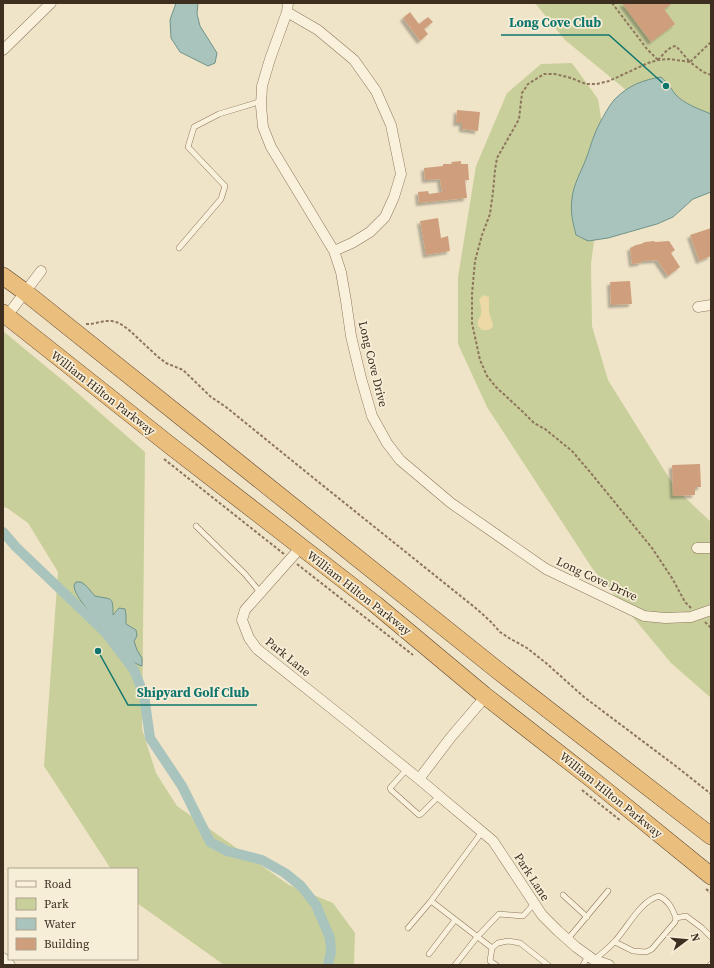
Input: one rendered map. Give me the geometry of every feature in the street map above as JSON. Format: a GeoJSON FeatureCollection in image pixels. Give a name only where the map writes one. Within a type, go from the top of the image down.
{"type":"FeatureCollection","features":[{"type":"Feature","properties":{"kind":"highway"},"geometry":{"type":"LineString","coordinates":[[3,276],[25,292],[501,673],[711,836]]}},
{"type":"Feature","properties":{"kind":"highway","name":"William Hilton Parkway"},"geometry":{"type":"LineString","coordinates":[[5,315],[172,447],[375,604],[486,696],[593,780],[711,876]]}},
{"type":"Feature","properties":{"kind":"highway"},"geometry":{"type":"LineString","coordinates":[[486,696],[510,689],[573,729]]}},
{"type":"Feature","properties":{"kind":"street"},"geometry":{"type":"LineString","coordinates":[[3,50],[51,3]]}},
{"type":"Feature","properties":{"kind":"street"},"geometry":{"type":"LineString","coordinates":[[287,7],[354,60],[376,91],[391,125],[401,174],[394,197],[385,217],[370,232],[352,243],[334,251]]}},
{"type":"Feature","properties":{"kind":"street","name":"Long Cove Drive"},"geometry":{"type":"LineString","coordinates":[[287,7],[262,86],[263,127],[271,147],[334,251],[341,272],[350,336],[361,378],[372,416],[387,443],[400,460],[451,503],[546,569],[644,616],[665,618],[691,617],[711,610]]}},
{"type":"Feature","properties":{"kind":"street"},"geometry":{"type":"LineString","coordinates":[[5,315],[41,271]]}},
{"type":"Feature","properties":{"kind":"street"},"geometry":{"type":"LineString","coordinates":[[698,308],[711,305]]}},
{"type":"Feature","properties":{"kind":"street","name":"Park Lane"},"geometry":{"type":"LineString","coordinates":[[301,547],[245,610],[242,620],[245,636],[257,649],[407,769],[493,841],[542,915],[568,940],[591,958],[609,965]]}},
{"type":"Feature","properties":{"kind":"street"},"geometry":{"type":"LineString","coordinates":[[697,548],[711,548]]}},
{"type":"Feature","properties":{"kind":"street"},"geometry":{"type":"LineString","coordinates":[[419,779],[451,737],[486,696]]}},
{"type":"Feature","properties":{"kind":"street"},"geometry":{"type":"LineString","coordinates":[[3,958],[10,965]]}},
{"type":"Feature","properties":{"kind":"lane"},"geometry":{"type":"LineString","coordinates":[[179,248],[221,199],[225,186],[188,147],[194,127],[219,114],[262,101]]}},
{"type":"Feature","properties":{"kind":"lane"},"geometry":{"type":"LineString","coordinates":[[196,526],[245,574],[260,592]]}},
{"type":"Feature","properties":{"kind":"lane"},"geometry":{"type":"LineString","coordinates":[[407,769],[390,788],[418,815],[421,814],[439,796]]}},
{"type":"Feature","properties":{"kind":"lane"},"geometry":{"type":"LineString","coordinates":[[408,928],[431,901],[482,832]]}},
{"type":"Feature","properties":{"kind":"lane"},"geometry":{"type":"LineString","coordinates":[[568,940],[608,891]]}},
{"type":"Feature","properties":{"kind":"lane"},"geometry":{"type":"LineString","coordinates":[[562,894],[586,917]]}},
{"type":"Feature","properties":{"kind":"lane"},"geometry":{"type":"LineString","coordinates":[[583,965],[615,942],[643,906],[654,897],[659,896],[665,899],[672,907],[676,918],[675,922],[652,949],[646,952],[633,951],[615,942]]}},
{"type":"Feature","properties":{"kind":"lane"},"geometry":{"type":"LineString","coordinates":[[431,901],[492,948]]}},
{"type":"Feature","properties":{"kind":"lane"},"geometry":{"type":"LineString","coordinates":[[455,965],[477,937],[499,914],[523,916],[534,904]]}},
{"type":"Feature","properties":{"kind":"lane"},"geometry":{"type":"LineString","coordinates":[[676,918],[686,916],[711,937]]}},
{"type":"Feature","properties":{"kind":"lane"},"geometry":{"type":"LineString","coordinates":[[430,954],[455,920]]}},
{"type":"Feature","properties":{"kind":"lane"},"geometry":{"type":"LineString","coordinates":[[496,965],[490,961],[492,948],[498,942],[508,941],[520,943],[548,965]]}},
{"type":"Feature","properties":{"kind":"path"},"geometry":{"type":"LineString","coordinates":[[612,3],[647,49],[658,60]]}},
{"type":"Feature","properties":{"kind":"path"},"geometry":{"type":"LineString","coordinates":[[690,62],[711,42]]}},
{"type":"Feature","properties":{"kind":"path"},"geometry":{"type":"LineString","coordinates":[[658,60],[669,49],[676,46],[690,62],[703,72],[711,75]]}},
{"type":"Feature","properties":{"kind":"path"},"geometry":{"type":"LineString","coordinates":[[690,62],[669,59],[658,60],[609,81],[597,84],[586,84],[555,74],[544,74],[528,84],[522,93],[519,119],[497,158],[490,214],[482,235],[475,261],[472,294],[472,323],[480,360],[487,376],[496,387],[534,423],[545,429],[572,451],[652,548],[672,578],[685,602],[697,615]]}},
{"type":"Feature","properties":{"kind":"path"},"geometry":{"type":"LineString","coordinates":[[85,323],[91,324],[105,321],[119,323],[128,329],[157,356],[183,370],[211,397],[226,407],[478,610],[500,632],[527,648],[584,697],[711,794]]}},
{"type":"Feature","properties":{"kind":"green space"},"geometry":{"type":"Polygon","coordinates":[[[535,3],[711,3],[711,151],[676,131],[565,40],[535,3]]]}},
{"type":"Feature","properties":{"kind":"green space"},"geometry":{"type":"Polygon","coordinates":[[[572,63],[598,99],[606,150],[591,264],[592,326],[608,380],[676,489],[711,522],[711,698],[671,663],[592,568],[487,407],[458,344],[458,277],[476,166],[507,93],[541,64],[572,63]]]}},
{"type":"Feature","properties":{"kind":"green space"},"geometry":{"type":"Polygon","coordinates":[[[3,331],[66,383],[145,452],[142,729],[156,773],[177,806],[289,885],[333,903],[355,933],[354,965],[224,965],[138,904],[138,868],[110,868],[44,766],[58,572],[28,523],[7,508],[3,507],[3,331]]]}},
{"type":"Feature","properties":{"kind":"sand"},"geometry":{"type":"Polygon","coordinates":[[[484,295],[489,297],[489,311],[493,325],[492,328],[488,330],[482,330],[478,326],[481,315],[479,299],[484,295]]]}},
{"type":"Feature","properties":{"kind":"water"},"geometry":{"type":"Polygon","coordinates":[[[176,3],[198,3],[197,14],[200,26],[217,53],[215,63],[208,66],[180,52],[171,38],[170,20],[176,3]]]}},
{"type":"Feature","properties":{"kind":"water"},"geometry":{"type":"Polygon","coordinates":[[[661,77],[683,101],[711,114],[711,192],[693,199],[673,217],[657,224],[608,238],[588,241],[576,235],[571,204],[576,184],[603,116],[620,94],[636,84],[661,77]]]}},
{"type":"Feature","properties":{"kind":"water"},"geometry":{"type":"Polygon","coordinates":[[[76,582],[83,583],[95,596],[108,598],[112,601],[113,615],[119,608],[125,609],[126,624],[136,630],[137,636],[134,641],[142,658],[142,666],[133,662],[119,648],[82,603],[75,591],[74,585],[76,582]]]}},
{"type":"Feature","properties":{"kind":"building"},"geometry":{"type":"Polygon","coordinates":[[[622,3],[673,3],[664,9],[675,24],[651,42],[622,3]]]}},
{"type":"Feature","properties":{"kind":"building"},"geometry":{"type":"Polygon","coordinates":[[[410,12],[419,24],[428,17],[433,22],[424,29],[428,34],[420,41],[403,18],[410,12]]]}},
{"type":"Feature","properties":{"kind":"building"},"geometry":{"type":"Polygon","coordinates":[[[457,110],[480,112],[478,131],[462,129],[462,123],[456,123],[457,110]]]}},
{"type":"Feature","properties":{"kind":"building"},"geometry":{"type":"Polygon","coordinates":[[[461,161],[461,164],[468,164],[469,180],[465,180],[467,198],[419,203],[418,192],[428,191],[429,194],[442,192],[440,179],[425,180],[424,168],[443,166],[443,164],[452,164],[451,162],[461,161]]]}},
{"type":"Feature","properties":{"kind":"building"},"geometry":{"type":"Polygon","coordinates":[[[438,218],[441,238],[448,236],[450,251],[426,255],[420,221],[438,218]]]}},
{"type":"Feature","properties":{"kind":"building"},"geometry":{"type":"Polygon","coordinates":[[[711,228],[711,256],[699,261],[690,235],[711,228]]]}},
{"type":"Feature","properties":{"kind":"building"},"geometry":{"type":"Polygon","coordinates":[[[669,241],[675,250],[671,253],[680,267],[668,276],[657,260],[643,261],[632,264],[630,248],[645,242],[669,241]]]}},
{"type":"Feature","properties":{"kind":"building"},"geometry":{"type":"Polygon","coordinates":[[[630,281],[632,304],[611,305],[610,282],[630,281]]]}},
{"type":"Feature","properties":{"kind":"building"},"geometry":{"type":"Polygon","coordinates":[[[700,464],[701,487],[695,487],[695,495],[673,496],[672,465],[700,464]]]}},
{"type":"Feature","properties":{"kind":"waterway"},"geometry":{"type":"LineString","coordinates":[[3,532],[16,547],[106,633],[134,670],[144,695],[150,738],[182,786],[210,842],[227,851],[262,860],[285,873],[301,886],[316,905],[330,938],[331,952],[328,965]]}},
{"type":"Feature","properties":{"kind":"place","name":"Long Cove Club"},"geometry":{"type":"Point","coordinates":[666,86]}},
{"type":"Feature","properties":{"kind":"place","name":"Shipyard Golf Club"},"geometry":{"type":"Point","coordinates":[98,651]}}]}
